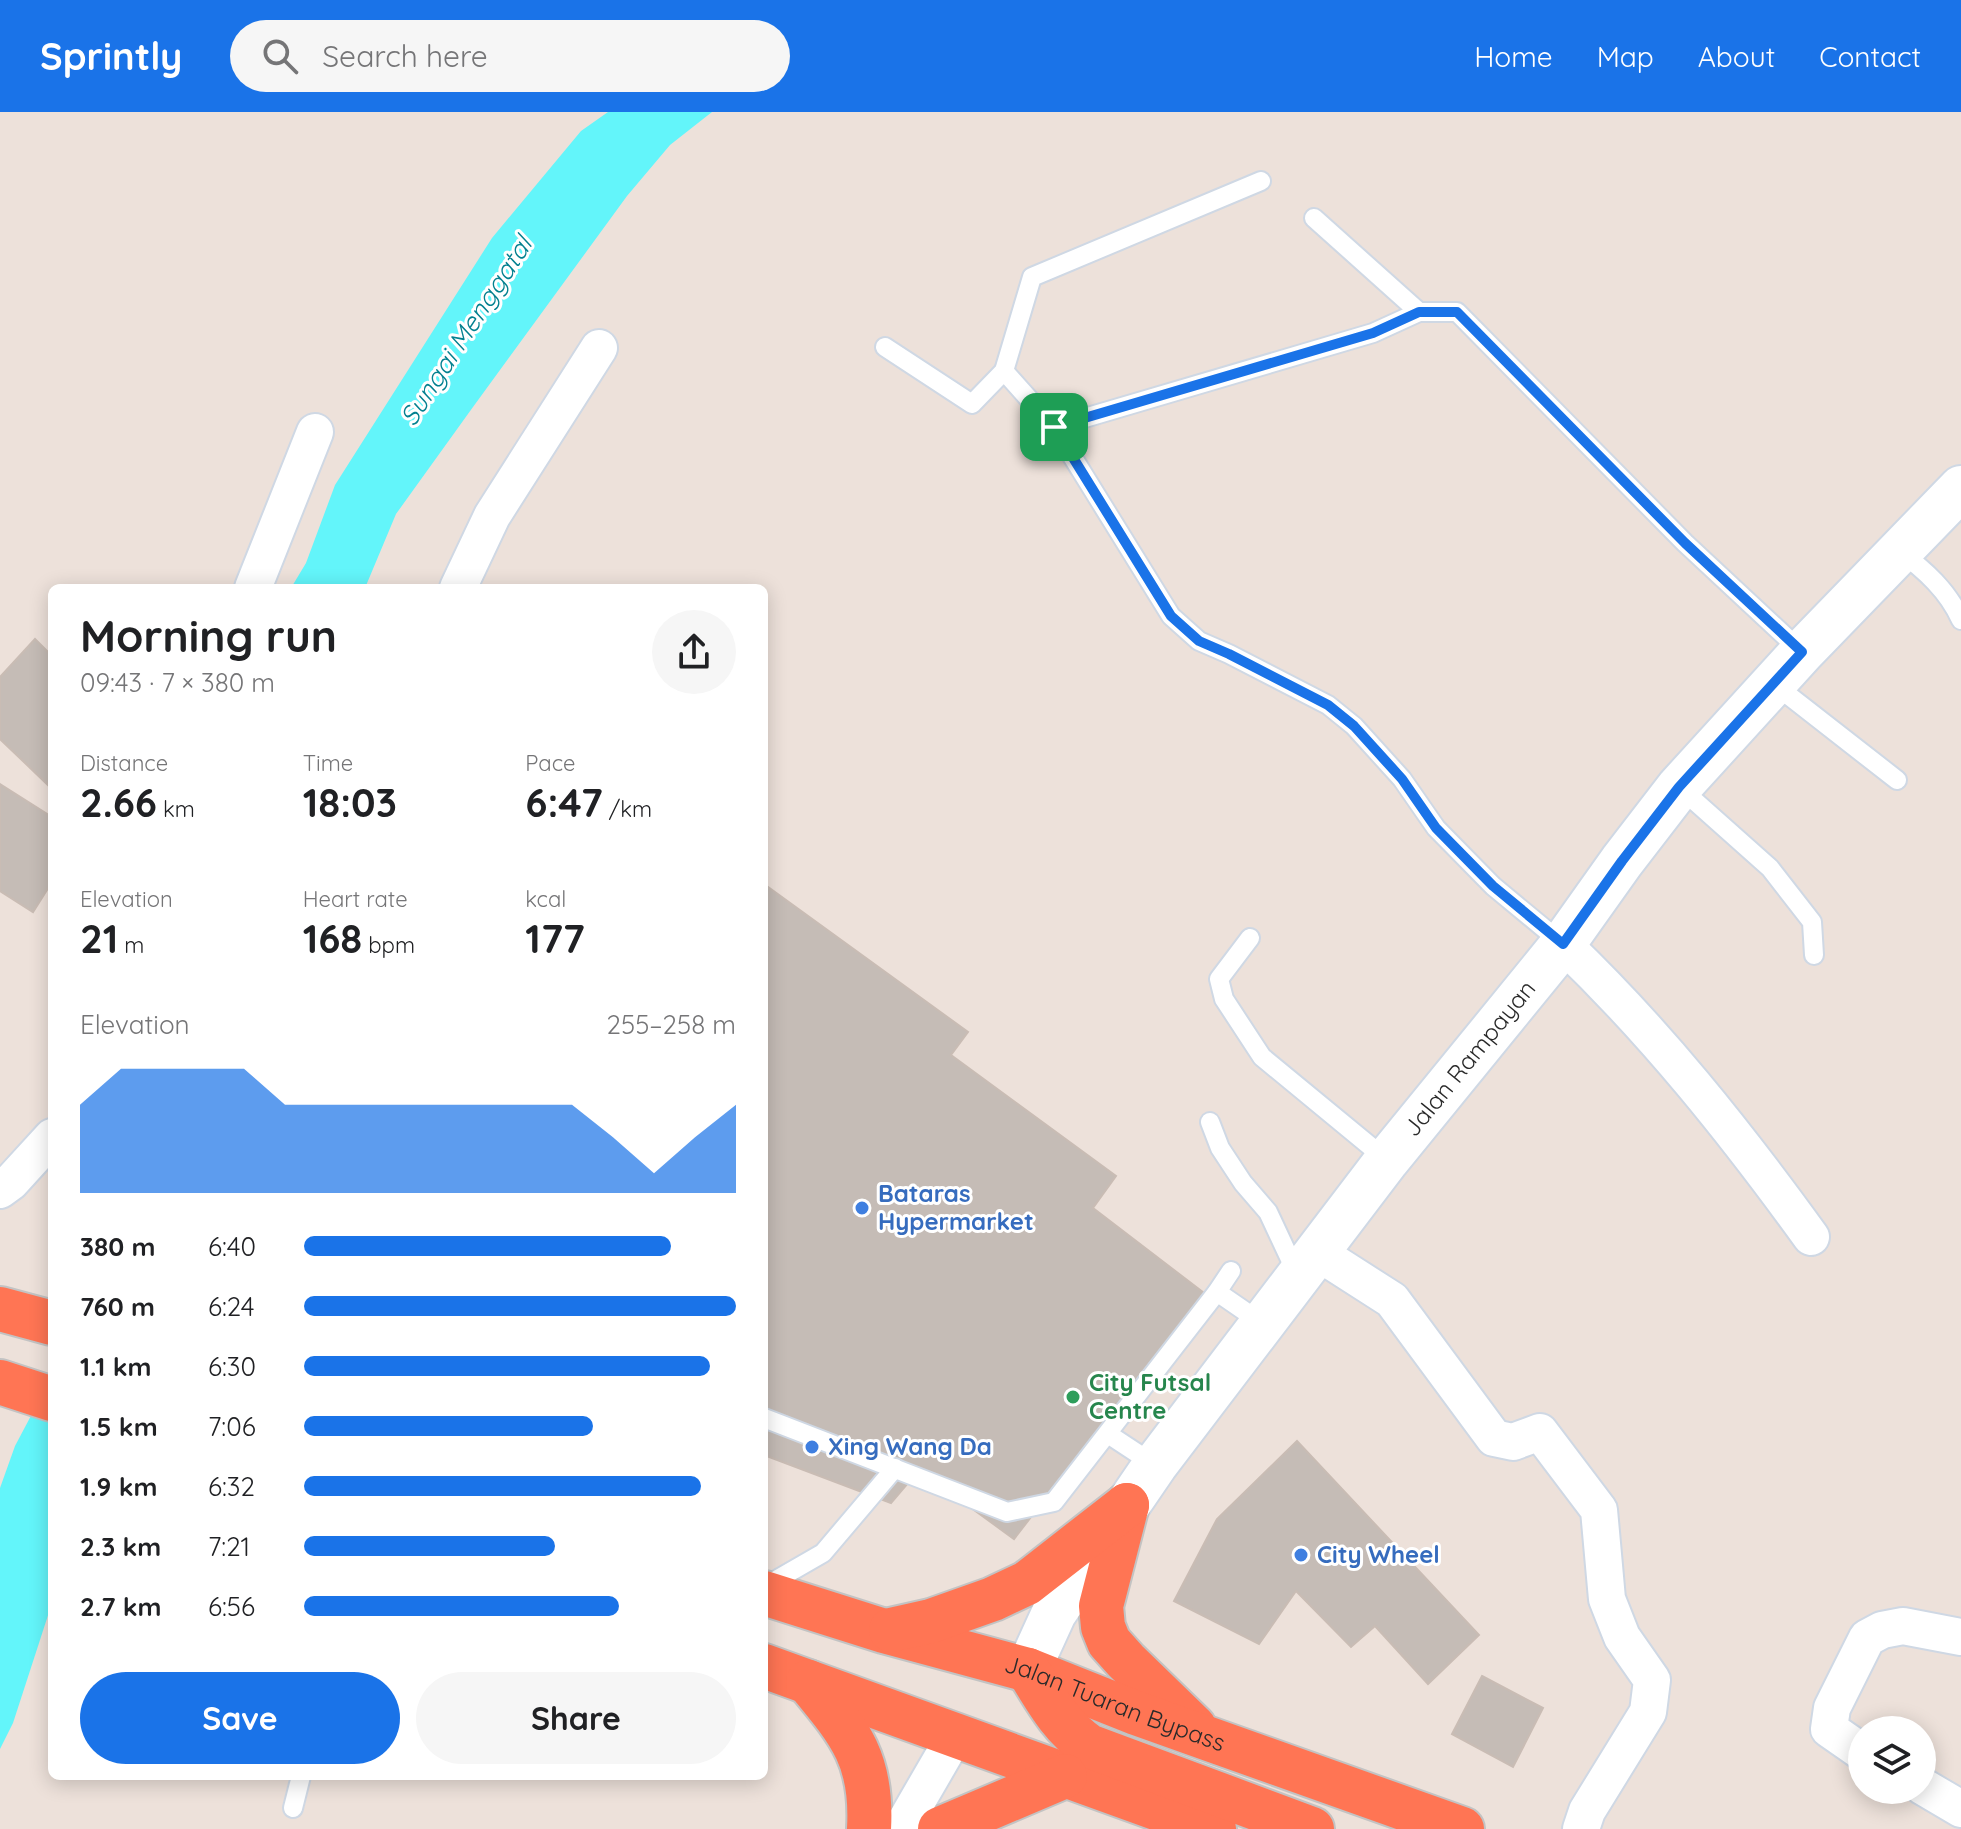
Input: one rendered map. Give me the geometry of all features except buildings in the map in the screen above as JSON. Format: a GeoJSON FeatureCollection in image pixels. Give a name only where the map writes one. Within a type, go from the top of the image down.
{"type":"FeatureCollection","features":[{"type":"Feature","properties":{"kind":"highway"},"geometry":{"type":"LineString","coordinates":[[0,1309],[48,1321]]}},
{"type":"Feature","properties":{"kind":"highway"},"geometry":{"type":"LineString","coordinates":[[884,1631],[931,1621],[1027,1583],[1127,1505]]}},
{"type":"Feature","properties":{"kind":"highway"},"geometry":{"type":"LineString","coordinates":[[1127,1505],[1101,1606],[1103,1627],[1109,1642],[1126,1661],[1204,1737]]}},
{"type":"Feature","properties":{"kind":"highway","name":"Jalan Tuaran Bypass"},"geometry":{"type":"LineString","coordinates":[[768,1591],[884,1631],[1028,1670],[1462,1829]]}},
{"type":"Feature","properties":{"kind":"highway"},"geometry":{"type":"LineString","coordinates":[[768,1667],[1211,1829]]}},
{"type":"Feature","properties":{"kind":"highway"},"geometry":{"type":"LineString","coordinates":[[1028,1670],[1056,1716],[1072,1735],[1089,1746],[1312,1829]]}},
{"type":"Feature","properties":{"kind":"highway"},"geometry":{"type":"LineString","coordinates":[[805,1680],[845,1727],[865,1765],[871,1801],[869,1829]]}},
{"type":"Feature","properties":{"kind":"highway"},"geometry":{"type":"LineString","coordinates":[[940,1829],[1065,1776]]}},
{"type":"Feature","properties":{"kind":"street"},"geometry":{"type":"LineString","coordinates":[[460,584],[492,516],[599,348]]}},
{"type":"Feature","properties":{"kind":"street"},"geometry":{"type":"LineString","coordinates":[[255,584],[315,432]]}},
{"type":"Feature","properties":{"kind":"street","name":"Jalan Rampayan"},"geometry":{"type":"LineString","coordinates":[[1028,1670],[1054,1613],[1155,1465],[1387,1160],[1563,944],[1679,787],[1961,488]]}},
{"type":"Feature","properties":{"kind":"street"},"geometry":{"type":"LineString","coordinates":[[1563,944],[1610,989],[1708,1099],[1811,1237]]}},
{"type":"Feature","properties":{"kind":"street"},"geometry":{"type":"LineString","coordinates":[[0,1190],[48,1141]]}},
{"type":"Feature","properties":{"kind":"street"},"geometry":{"type":"LineString","coordinates":[[1308,1264],[1392,1300],[1494,1438],[1513,1442],[1540,1432],[1599,1510],[1607,1599],[1622,1637],[1652,1680],[1648,1712],[1587,1811],[1581,1829]]}},
{"type":"Feature","properties":{"kind":"street"},"geometry":{"type":"LineString","coordinates":[[1848,1742],[1829,1729],[1832,1708],[1867,1638],[1882,1630],[1903,1626],[1961,1637]]}},
{"type":"Feature","properties":{"kind":"street"},"geometry":{"type":"LineString","coordinates":[[901,1829],[956,1734]]}},
{"type":"Feature","properties":{"kind":"street"},"geometry":{"type":"LineString","coordinates":[[1936,1794],[1961,1809]]}},
{"type":"Feature","properties":{"kind":"lane"},"geometry":{"type":"LineString","coordinates":[[885,347],[972,404],[1004,371],[1032,277],[1261,181]]}},
{"type":"Feature","properties":{"kind":"lane"},"geometry":{"type":"LineString","coordinates":[[1314,218],[1419,312]]}},
{"type":"Feature","properties":{"kind":"lane"},"geometry":{"type":"LineString","coordinates":[[1054,427],[1373,333],[1419,312],[1457,312],[1685,543],[1788,668],[1897,780]]}},
{"type":"Feature","properties":{"kind":"lane"},"geometry":{"type":"LineString","coordinates":[[1004,371],[1054,427],[1171,616],[1199,641],[1328,705],[1354,726],[1402,779],[1436,828],[1493,886],[1563,944]]}},
{"type":"Feature","properties":{"kind":"lane"},"geometry":{"type":"LineString","coordinates":[[1899,551],[1926,571],[1961,620]]}},
{"type":"Feature","properties":{"kind":"lane"},"geometry":{"type":"LineString","coordinates":[[1679,787],[1770,868],[1812,922],[1814,955]]}},
{"type":"Feature","properties":{"kind":"lane"},"geometry":{"type":"LineString","coordinates":[[1250,938],[1219,979],[1224,999],[1262,1057],[1387,1160]]}},
{"type":"Feature","properties":{"kind":"lane"},"geometry":{"type":"LineString","coordinates":[[1210,1122],[1220,1148],[1243,1183],[1308,1264]]}},
{"type":"Feature","properties":{"kind":"lane"},"geometry":{"type":"LineString","coordinates":[[768,1420],[1007,1512],[1054,1502],[1231,1271]]}},
{"type":"Feature","properties":{"kind":"lane"},"geometry":{"type":"LineString","coordinates":[[1217,1292],[1262,1323]]}},
{"type":"Feature","properties":{"kind":"lane"},"geometry":{"type":"LineString","coordinates":[[1108,1434],[1155,1465]]}},
{"type":"Feature","properties":{"kind":"lane"},"geometry":{"type":"LineString","coordinates":[[768,1587],[823,1553],[895,1468]]}},
{"type":"Feature","properties":{"kind":"lane"},"geometry":{"type":"LineString","coordinates":[[293,1808],[300,1780]]}},
{"type":"Feature","properties":{"kind":"water","name":"Sungai Menggatal"},"geometry":{"type":"Polygon","coordinates":[[[608,112],[712,112],[670,145],[627,196],[396,514],[367,584],[293,584],[306,563],[335,485],[492,238],[581,131],[608,112]]]}},
{"type":"Feature","properties":{"kind":"water"},"geometry":{"type":"Polygon","coordinates":[[[48,1384],[48,1615],[13,1723],[0,1749],[0,1488],[15,1446],[48,1384]]]}},
{"type":"Feature","properties":{"kind":"place","name":"Bataras Hypermarket"},"geometry":{"type":"Point","coordinates":[862,1208]}},
{"type":"Feature","properties":{"kind":"place","name":"City Futsal Centre"},"geometry":{"type":"Point","coordinates":[1073,1397]}},
{"type":"Feature","properties":{"kind":"place","name":"Xing Wang Da"},"geometry":{"type":"Point","coordinates":[812,1447]}},
{"type":"Feature","properties":{"kind":"place","name":"City Wheel"},"geometry":{"type":"Point","coordinates":[1301,1555]}},
{"type":"Feature","properties":{"kind":"route"},"geometry":{"type":"LineString","coordinates":[[1419,312],[1457,312],[1685,543],[1802,652],[1679,787],[1563,944],[1493,886],[1436,828],[1402,779],[1354,726],[1328,705],[1199,641],[1171,616],[1054,427],[1373,333],[1419,312]]}}]}
